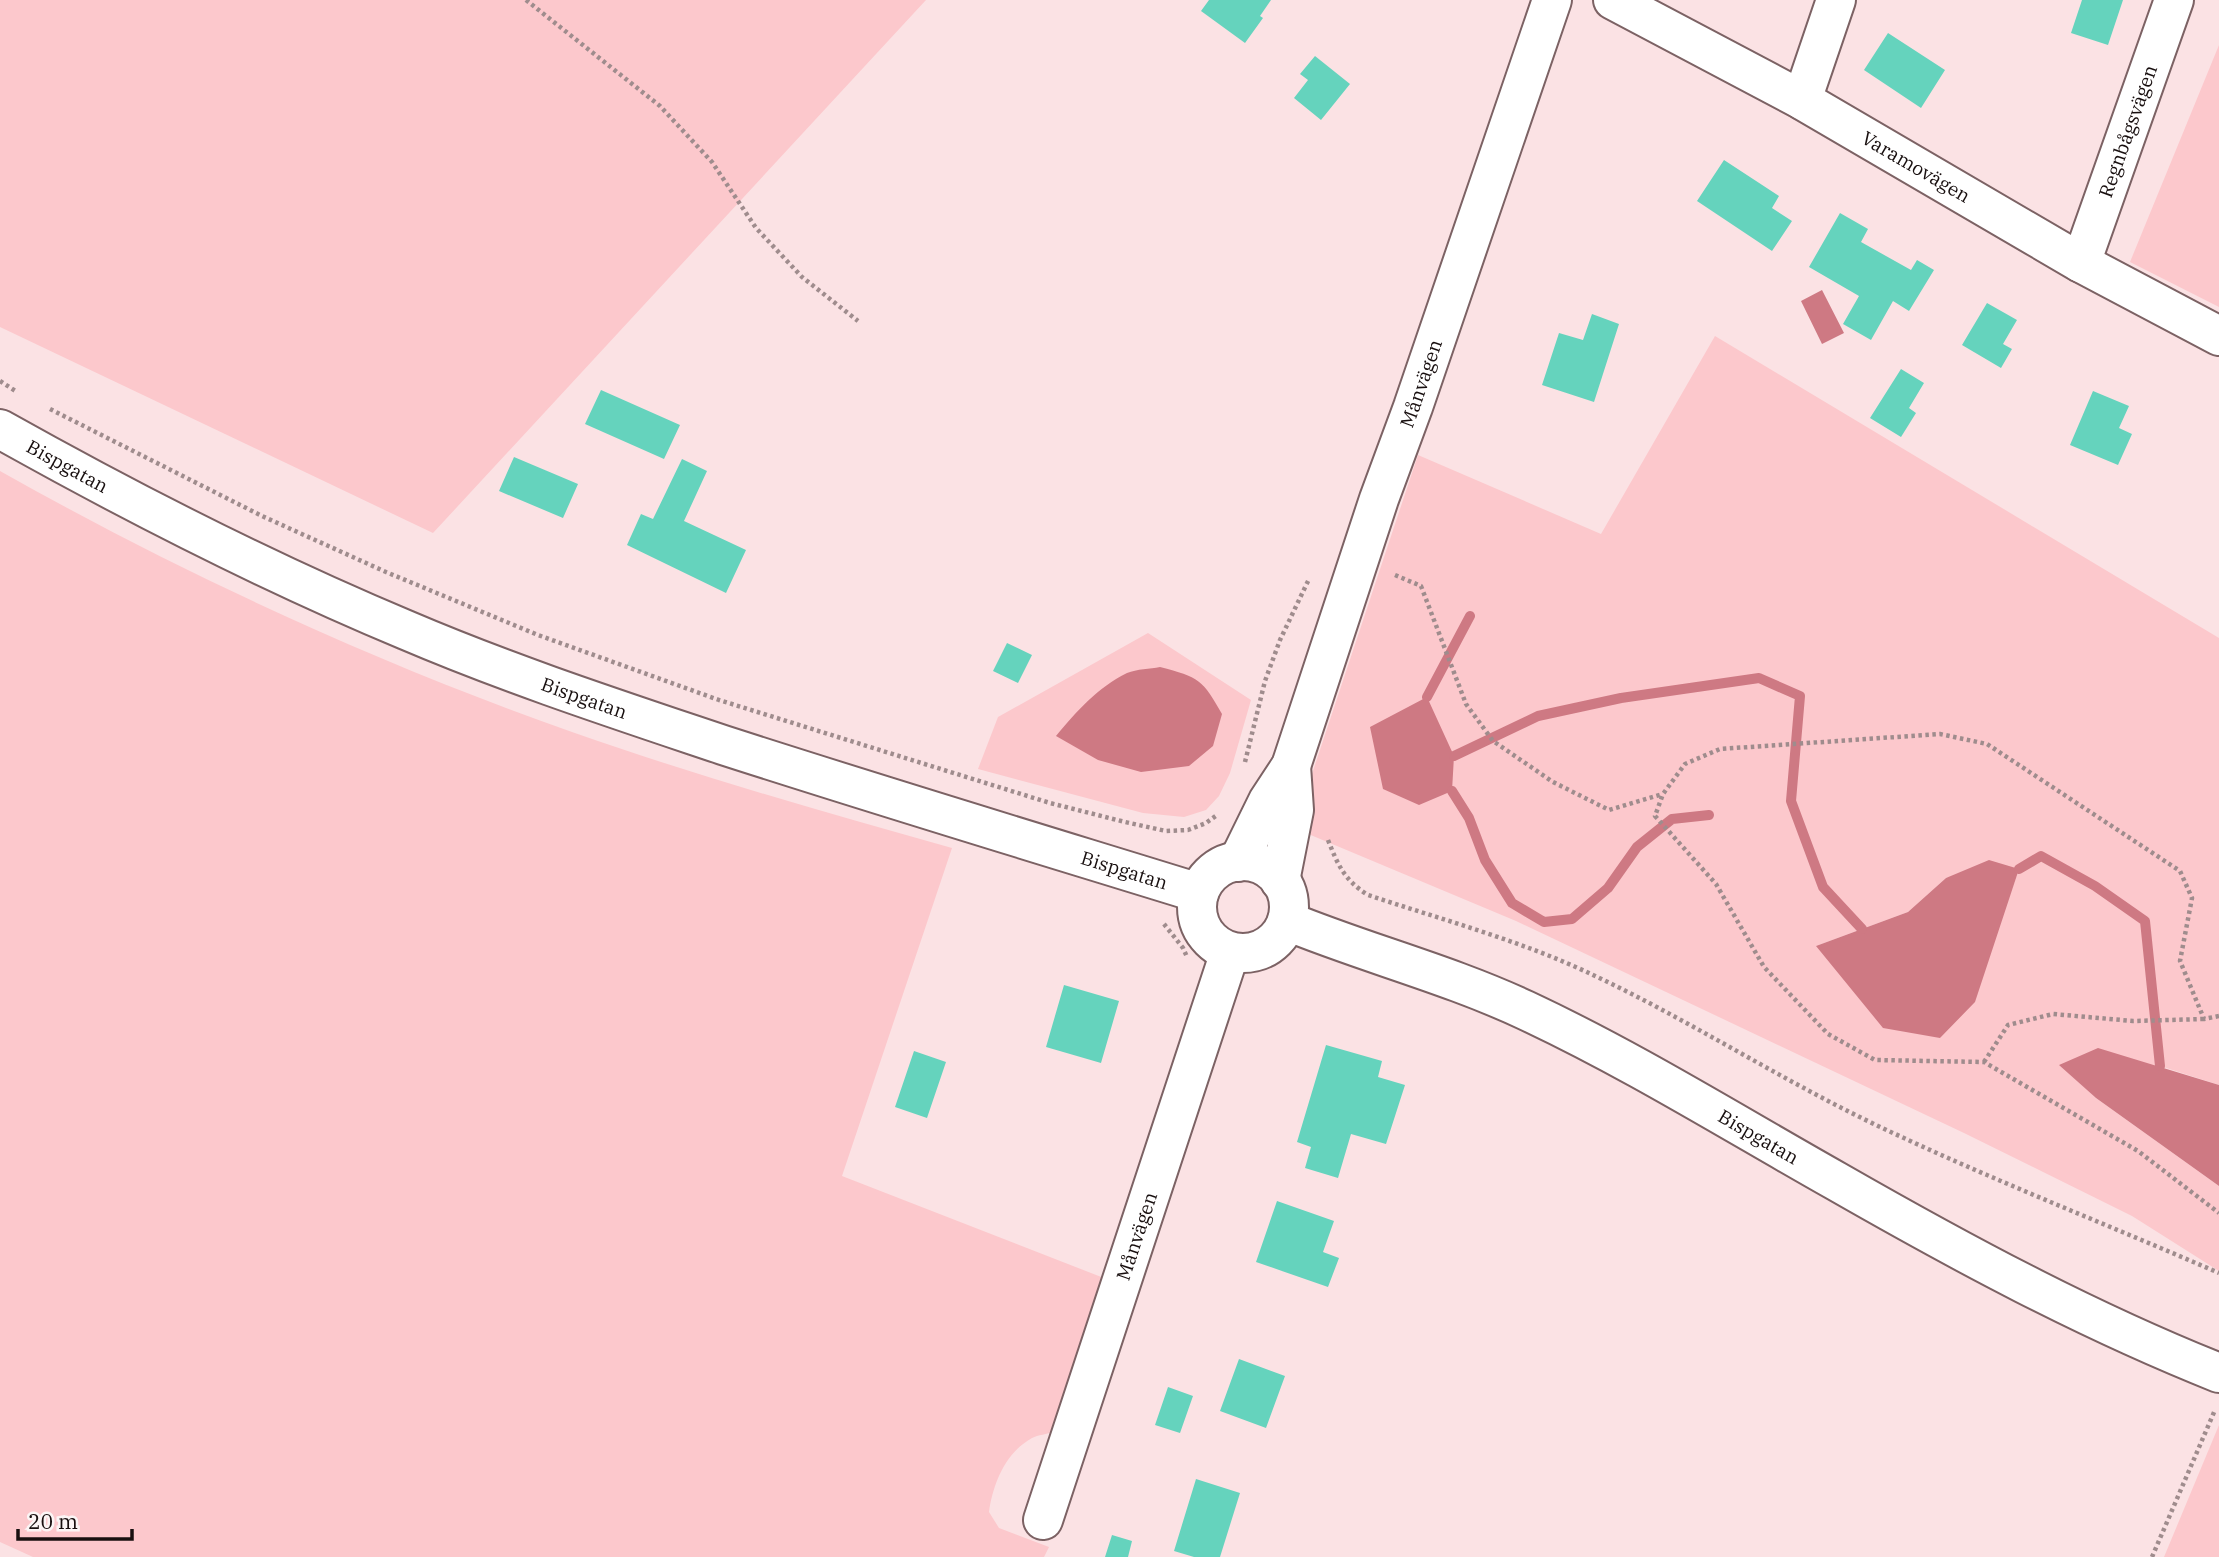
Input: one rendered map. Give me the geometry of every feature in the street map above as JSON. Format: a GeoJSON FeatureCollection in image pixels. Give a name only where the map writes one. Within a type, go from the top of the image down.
{"type":"FeatureCollection","features":[{"type":"Feature","properties":{"kind":"street","name":"Månvägen"},"geometry":{"type":"LineString","coordinates":[[1238,862],[1268,801],[1291,766],[1359,559],[1552,0]]}},
{"type":"Feature","properties":{"kind":"street","name":"Varamovägen"},"geometry":{"type":"LineString","coordinates":[[1613,0],[1802,100],[2081,263],[2202,316],[2219,336]]}},
{"type":"Feature","properties":{"kind":"street"},"geometry":{"type":"LineString","coordinates":[[1802,100],[1836,0]]}},
{"type":"Feature","properties":{"kind":"street","name":"Regnbågsvägen"},"geometry":{"type":"LineString","coordinates":[[2081,263],[2174,0]]}},
{"type":"Feature","properties":{"kind":"street","name":"Bispgatan"},"geometry":{"type":"LineString","coordinates":[[0,429],[100,486],[264,566],[407,631],[543,684],[836,782],[1199,893]]}},
{"type":"Feature","properties":{"kind":"street","name":"Månvägen"},"geometry":{"type":"LineString","coordinates":[[1280,881],[1294,810],[1291,766]]}},
{"type":"Feature","properties":{"kind":"street"},"geometry":{"type":"LineString","coordinates":[[1238,862],[1255,863],[1271,871],[1286,893],[1287,920],[1281,933],[1265,947],[1245,954],[1230,952],[1217,946],[1203,929],[1196,908],[1199,893],[1207,877],[1221,867],[1238,862]]}},
{"type":"Feature","properties":{"kind":"street","name":"Bispgatan"},"geometry":{"type":"LineString","coordinates":[[1287,920],[1429,971],[1524,1010],[1651,1075],[1981,1262],[2090,1318],[2219,1373]]}},
{"type":"Feature","properties":{"kind":"street","name":"Månvägen"},"geometry":{"type":"LineString","coordinates":[[1043,1520],[1230,952]]}},
{"type":"Feature","properties":{"kind":"path"},"geometry":{"type":"LineString","coordinates":[[526,0],[660,106],[712,162],[756,228],[802,277],[858,321]]}},
{"type":"Feature","properties":{"kind":"path"},"geometry":{"type":"LineString","coordinates":[[0,382],[19,393]]}},
{"type":"Feature","properties":{"kind":"path"},"geometry":{"type":"LineString","coordinates":[[41,405],[262,516],[386,572],[538,635],[719,700],[1050,803],[1125,822],[1166,831],[1188,830],[1206,823],[1222,811]]}},
{"type":"Feature","properties":{"kind":"path"},"geometry":{"type":"LineString","coordinates":[[1359,559],[1421,586],[1466,704],[1493,741],[1553,782],[1609,810],[1662,794]]}},
{"type":"Feature","properties":{"kind":"path"},"geometry":{"type":"LineString","coordinates":[[2204,1019],[2180,961],[2192,898],[2180,871],[1987,744],[1940,734],[1720,750],[1685,764],[1662,794],[1655,816],[1716,884],[1764,967],[1828,1034],[1875,1060],[1984,1062],[2138,1151],[2219,1213]]}},
{"type":"Feature","properties":{"kind":"path"},"geometry":{"type":"LineString","coordinates":[[1294,810],[1318,821],[1344,874],[1353,886],[1368,895],[1590,973],[1671,1013],[1872,1123],[2219,1273]]}},
{"type":"Feature","properties":{"kind":"path"},"geometry":{"type":"LineString","coordinates":[[1984,1062],[2008,1025],[2053,1014],[2133,1021],[2160,1018],[2204,1019],[2219,1016]]}},
{"type":"Feature","properties":{"kind":"path"},"geometry":{"type":"LineString","coordinates":[[2152,1557],[2219,1400]]}},
{"type":"Feature","properties":{"kind":"shaded area"},"geometry":{"type":"Polygon","coordinates":[[[0,0],[926,0],[433,533],[0,327],[0,0]]]}},
{"type":"Feature","properties":{"kind":"shaded area"},"geometry":{"type":"Polygon","coordinates":[[[2219,45],[2219,307],[2130,262],[2219,45]]]}},
{"type":"Feature","properties":{"kind":"shaded area"},"geometry":{"type":"Polygon","coordinates":[[[1822,290],[1844,333],[1822,344],[1801,301],[1822,290]]]}},
{"type":"Feature","properties":{"kind":"shaded area"},"geometry":{"type":"Polygon","coordinates":[[[1715,336],[2219,638],[2219,1085],[2160,1066],[2060,1065],[2096,1098],[2219,1186],[2219,1271],[2132,1216],[1964,1133],[1516,921],[1294,828],[1418,455],[1601,534],[1715,336]],[[2019,869],[1946,878],[1908,912],[1816,946],[2000,923],[2019,869]]]}},
{"type":"Feature","properties":{"kind":"shaded area"},"geometry":{"type":"Polygon","coordinates":[[[0,471],[139,545],[280,614],[498,705],[666,764],[952,848],[842,1176],[1109,1280],[1054,1432],[1032,1438],[1014,1452],[997,1480],[991,1501],[989,1512],[999,1528],[1049,1547],[1044,1557],[33,1557],[0,1542],[0,471]]]}},
{"type":"Feature","properties":{"kind":"shaded area"},"geometry":{"type":"Polygon","coordinates":[[[1148,633],[1251,700],[1230,773],[1219,796],[1206,810],[1184,817],[1143,813],[978,769],[998,717],[1148,633]]]}},
{"type":"Feature","properties":{"kind":"shaded area"},"geometry":{"type":"Polygon","coordinates":[[[1160,667],[1192,677],[1199,682],[1222,714],[1213,746],[1189,766],[1141,772],[1098,760],[1056,736],[1106,685],[1131,672],[1160,667]]]}},
{"type":"Feature","properties":{"kind":"shaded area"},"geometry":{"type":"Polygon","coordinates":[[[1427,697],[1454,756],[1452,791],[1419,805],[1383,789],[1370,727],[1427,697]]]}},
{"type":"Feature","properties":{"kind":"shaded area"},"geometry":{"type":"Polygon","coordinates":[[[1989,860],[2019,869],[1975,1002],[1940,1038],[1883,1028],[1816,946],[1908,912],[1946,878],[1989,860]]]}},
{"type":"Feature","properties":{"kind":"shaded area"},"geometry":{"type":"Polygon","coordinates":[[[2098,1048],[2219,1085],[2219,1186],[2096,1098],[2059,1065],[2098,1048]]]}},
{"type":"Feature","properties":{"kind":"shaded area"},"geometry":{"type":"Polygon","coordinates":[[[2219,1425],[2219,1557],[2164,1557],[2219,1425]]]}},
{"type":"Feature","properties":{"kind":"building"},"geometry":{"type":"Polygon","coordinates":[[[1209,0],[1271,0],[1260,16],[1263,18],[1245,43],[1201,11],[1209,0]]]}},
{"type":"Feature","properties":{"kind":"building"},"geometry":{"type":"Polygon","coordinates":[[[2082,0],[2123,0],[2108,45],[2071,33],[2082,0]]]}},
{"type":"Feature","properties":{"kind":"building"},"geometry":{"type":"Polygon","coordinates":[[[1888,33],[1945,70],[1921,108],[1864,70],[1888,33]]]}},
{"type":"Feature","properties":{"kind":"building"},"geometry":{"type":"Polygon","coordinates":[[[1315,56],[1350,84],[1321,120],[1294,98],[1308,80],[1300,74],[1315,56]]]}},
{"type":"Feature","properties":{"kind":"building"},"geometry":{"type":"Polygon","coordinates":[[[1724,160],[1779,196],[1772,208],[1792,221],[1772,251],[1697,201],[1724,160]]]}},
{"type":"Feature","properties":{"kind":"building"},"geometry":{"type":"Polygon","coordinates":[[[1840,213],[1868,229],[1861,242],[1911,270],[1917,260],[1934,270],[1909,311],[1893,301],[1871,340],[1843,324],[1859,296],[1809,267],[1840,213]]]}},
{"type":"Feature","properties":{"kind":"building"},"geometry":{"type":"Polygon","coordinates":[[[1987,303],[2017,320],[2003,344],[2012,349],[2001,368],[1962,345],[1987,303]]]}},
{"type":"Feature","properties":{"kind":"building"},"geometry":{"type":"Polygon","coordinates":[[[1592,314],[1619,324],[1594,402],[1542,385],[1559,333],[1583,340],[1592,314]]]}},
{"type":"Feature","properties":{"kind":"building"},"geometry":{"type":"Polygon","coordinates":[[[1901,369],[1924,383],[1909,408],[1916,413],[1901,437],[1870,418],[1901,369]]]}},
{"type":"Feature","properties":{"kind":"building"},"geometry":{"type":"Polygon","coordinates":[[[601,390],[680,425],[664,459],[585,424],[601,390]]]}},
{"type":"Feature","properties":{"kind":"building"},"geometry":{"type":"Polygon","coordinates":[[[2093,391],[2129,406],[2119,428],[2132,434],[2118,465],[2070,445],[2093,391]]]}},
{"type":"Feature","properties":{"kind":"building"},"geometry":{"type":"Polygon","coordinates":[[[514,457],[578,484],[563,518],[499,491],[514,457]]]}},
{"type":"Feature","properties":{"kind":"building"},"geometry":{"type":"Polygon","coordinates":[[[682,459],[707,471],[684,521],[746,550],[726,593],[627,545],[641,514],[653,519],[682,459]]]}},
{"type":"Feature","properties":{"kind":"building"},"geometry":{"type":"Polygon","coordinates":[[[1007,643],[1032,655],[1018,683],[993,671],[1007,643]]]}},
{"type":"Feature","properties":{"kind":"building"},"geometry":{"type":"Polygon","coordinates":[[[1064,985],[1119,1001],[1101,1063],[1046,1047],[1064,985]]]}},
{"type":"Feature","properties":{"kind":"building"},"geometry":{"type":"Polygon","coordinates":[[[1326,1045],[1382,1061],[1378,1077],[1405,1085],[1386,1144],[1351,1134],[1338,1178],[1305,1168],[1311,1147],[1297,1142],[1326,1045]]]}},
{"type":"Feature","properties":{"kind":"building"},"geometry":{"type":"Polygon","coordinates":[[[914,1051],[946,1062],[927,1118],[895,1107],[914,1051]]]}},
{"type":"Feature","properties":{"kind":"building"},"geometry":{"type":"Polygon","coordinates":[[[1277,1201],[1334,1221],[1323,1252],[1339,1258],[1328,1287],[1256,1262],[1277,1201]]]}},
{"type":"Feature","properties":{"kind":"building"},"geometry":{"type":"Polygon","coordinates":[[[1239,1359],[1285,1376],[1266,1428],[1220,1411],[1239,1359]]]}},
{"type":"Feature","properties":{"kind":"building"},"geometry":{"type":"Polygon","coordinates":[[[1168,1387],[1193,1396],[1180,1433],[1155,1425],[1168,1387]]]}},
{"type":"Feature","properties":{"kind":"building"},"geometry":{"type":"Polygon","coordinates":[[[1196,1479],[1240,1493],[1220,1557],[1194,1557],[1174,1551],[1196,1479]]]}},
{"type":"Feature","properties":{"kind":"building"},"geometry":{"type":"Polygon","coordinates":[[[1112,1535],[1132,1541],[1128,1557],[1105,1557],[1112,1535]]]}},
{"type":"Feature","properties":{"kind":"waterway"},"geometry":{"type":"LineString","coordinates":[[1427,697],[1470,616]]}},
{"type":"Feature","properties":{"kind":"waterway"},"geometry":{"type":"LineString","coordinates":[[1454,756],[1538,716],[1621,698],[1759,678],[1800,696],[1791,801],[1823,887],[1862,929]]}},
{"type":"Feature","properties":{"kind":"waterway"},"geometry":{"type":"LineString","coordinates":[[1452,791],[1469,818],[1485,860],[1512,903],[1544,922],[1572,919],[1608,888],[1637,847],[1672,819],[1709,815]]}},
{"type":"Feature","properties":{"kind":"waterway"},"geometry":{"type":"LineString","coordinates":[[2019,869],[2041,856],[2095,886],[2145,921],[2160,1066]]}}]}
